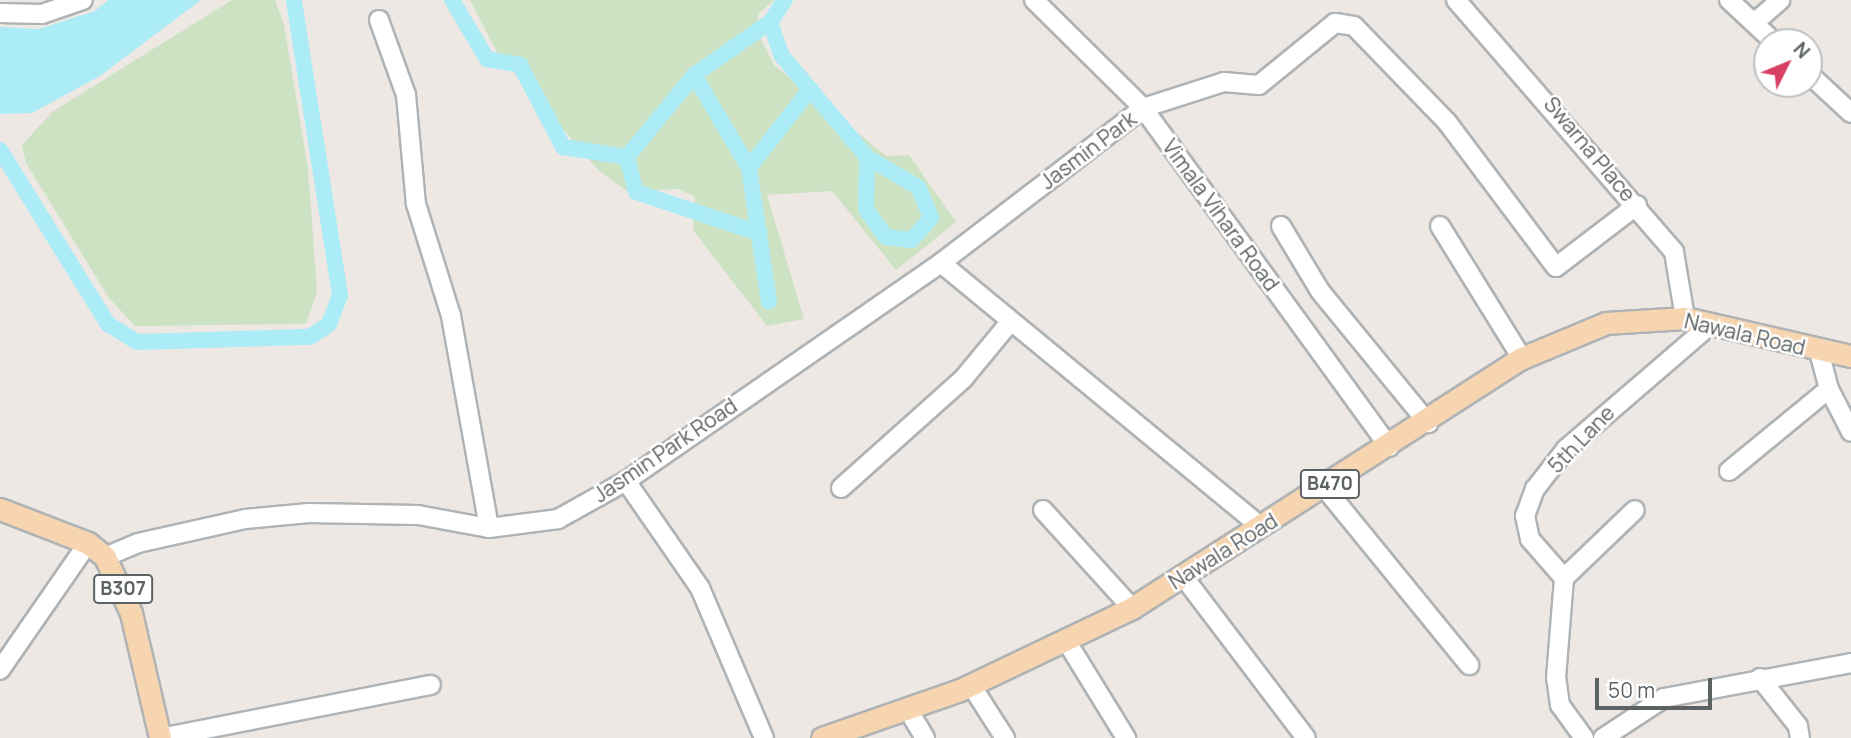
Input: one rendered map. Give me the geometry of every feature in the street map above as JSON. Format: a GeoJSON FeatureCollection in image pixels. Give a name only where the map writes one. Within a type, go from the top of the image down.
{"type":"FeatureCollection","features":[{"type":"Feature","properties":{"kind":"main road","name":"Nawala Road"},"geometry":{"type":"LineString","coordinates":[[822,738],[971,685],[1067,642],[1132,608],[1427,423],[1522,358],[1606,323],[1685,318],[1819,351],[1851,356]]}},
{"type":"Feature","properties":{"kind":"main road","name":"B307"},"geometry":{"type":"LineString","coordinates":[[0,509],[88,543],[105,557],[131,613],[160,738]]}},
{"type":"Feature","properties":{"kind":"street"},"geometry":{"type":"LineString","coordinates":[[0,13],[42,14],[83,0]]}},
{"type":"Feature","properties":{"kind":"street","name":"Vimala Vihara Road"},"geometry":{"type":"LineString","coordinates":[[1034,0],[1143,108],[1389,447]]}},
{"type":"Feature","properties":{"kind":"street","name":"Swarna Place"},"geometry":{"type":"LineString","coordinates":[[1457,0],[1637,205],[1674,252],[1685,318]]}},
{"type":"Feature","properties":{"kind":"street"},"geometry":{"type":"LineString","coordinates":[[1729,0],[1759,28]]}},
{"type":"Feature","properties":{"kind":"street"},"geometry":{"type":"LineString","coordinates":[[1754,23],[1780,0]]}},
{"type":"Feature","properties":{"kind":"street"},"geometry":{"type":"LineString","coordinates":[[379,20],[406,95],[416,204],[451,316],[489,528]]}},
{"type":"Feature","properties":{"kind":"street","name":"Jasmin Park"},"geometry":{"type":"LineString","coordinates":[[1010,209],[1143,108],[1224,82],[1259,85],[1335,23],[1354,26],[1447,122],[1556,267],[1637,205]]}},
{"type":"Feature","properties":{"kind":"street"},"geometry":{"type":"LineString","coordinates":[[1823,87],[1851,113]]}},
{"type":"Feature","properties":{"kind":"street","name":"Jasmin Park Road"},"geometry":{"type":"LineString","coordinates":[[105,557],[138,543],[245,519],[309,513],[418,514],[489,528],[558,519],[626,481],[941,263],[1010,209]]}},
{"type":"Feature","properties":{"kind":"street"},"geometry":{"type":"LineString","coordinates":[[1281,226],[1321,290],[1427,423]]}},
{"type":"Feature","properties":{"kind":"street"},"geometry":{"type":"LineString","coordinates":[[1440,226],[1522,358]]}},
{"type":"Feature","properties":{"kind":"street"},"geometry":{"type":"LineString","coordinates":[[941,263],[1261,527]]}},
{"type":"Feature","properties":{"kind":"street"},"geometry":{"type":"LineString","coordinates":[[841,488],[964,379],[1011,321]]}},
{"type":"Feature","properties":{"kind":"street","name":"5th Lane"},"geometry":{"type":"LineString","coordinates":[[1564,578],[1530,539],[1525,516],[1535,489],[1578,436],[1710,325]]}},
{"type":"Feature","properties":{"kind":"street"},"geometry":{"type":"LineString","coordinates":[[1819,351],[1829,389],[1851,432]]}},
{"type":"Feature","properties":{"kind":"street"},"geometry":{"type":"LineString","coordinates":[[1730,471],[1829,389]]}},
{"type":"Feature","properties":{"kind":"street"},"geometry":{"type":"LineString","coordinates":[[626,481],[700,588],[764,738]]}},
{"type":"Feature","properties":{"kind":"street"},"geometry":{"type":"LineString","coordinates":[[1324,487],[1469,665]]}},
{"type":"Feature","properties":{"kind":"street"},"geometry":{"type":"LineString","coordinates":[[1044,510],[1132,608]]}},
{"type":"Feature","properties":{"kind":"street"},"geometry":{"type":"LineString","coordinates":[[1584,738],[1560,705],[1556,678],[1564,578],[1635,510]]}},
{"type":"Feature","properties":{"kind":"street"},"geometry":{"type":"LineString","coordinates":[[0,670],[88,543]]}},
{"type":"Feature","properties":{"kind":"street"},"geometry":{"type":"LineString","coordinates":[[1183,576],[1306,738]]}},
{"type":"Feature","properties":{"kind":"street"},"geometry":{"type":"LineString","coordinates":[[1067,642],[1126,738]]}},
{"type":"Feature","properties":{"kind":"street"},"geometry":{"type":"LineString","coordinates":[[1603,738],[1664,698],[1759,678],[1851,663]]}},
{"type":"Feature","properties":{"kind":"street"},"geometry":{"type":"LineString","coordinates":[[1759,678],[1798,726],[1800,738]]}},
{"type":"Feature","properties":{"kind":"street"},"geometry":{"type":"LineString","coordinates":[[160,738],[431,685]]}},
{"type":"Feature","properties":{"kind":"street"},"geometry":{"type":"LineString","coordinates":[[971,685],[1005,738]]}},
{"type":"Feature","properties":{"kind":"street"},"geometry":{"type":"LineString","coordinates":[[907,708],[925,738]]}},
{"type":"Feature","properties":{"kind":"green space"},"geometry":{"type":"Polygon","coordinates":[[[232,0],[275,0],[284,25],[308,169],[317,292],[306,324],[135,326],[109,298],[26,163],[22,145],[52,112],[232,0]]]}},
{"type":"Feature","properties":{"kind":"green space"},"geometry":{"type":"Polygon","coordinates":[[[470,0],[774,0],[758,14],[757,32],[774,65],[886,156],[909,155],[956,222],[896,270],[832,191],[767,195],[804,319],[767,326],[693,230],[695,197],[679,189],[627,191],[599,171],[498,54],[470,0]]]}},
{"type":"Feature","properties":{"kind":"water"},"geometry":{"type":"Polygon","coordinates":[[[108,0],[201,0],[100,76],[32,113],[0,114],[0,27],[39,29],[95,11],[108,0]]]}},
{"type":"Feature","properties":{"kind":"waterway"},"geometry":{"type":"LineString","coordinates":[[0,150],[108,324],[137,342],[310,337],[329,324],[340,295],[294,0]]}},
{"type":"Feature","properties":{"kind":"waterway"},"geometry":{"type":"LineString","coordinates":[[452,0],[487,59],[520,65],[563,147],[627,157],[694,75],[770,22]]}},
{"type":"Feature","properties":{"kind":"waterway"},"geometry":{"type":"LineString","coordinates":[[785,0],[770,22],[782,56],[867,157],[919,188],[931,218],[911,240],[886,237],[866,209],[867,157]]}},
{"type":"Feature","properties":{"kind":"waterway"},"geometry":{"type":"LineString","coordinates":[[694,75],[749,168],[769,302]]}},
{"type":"Feature","properties":{"kind":"waterway"},"geometry":{"type":"LineString","coordinates":[[749,168],[810,89]]}},
{"type":"Feature","properties":{"kind":"waterway"},"geometry":{"type":"LineString","coordinates":[[627,157],[636,192],[759,233]]}}]}
